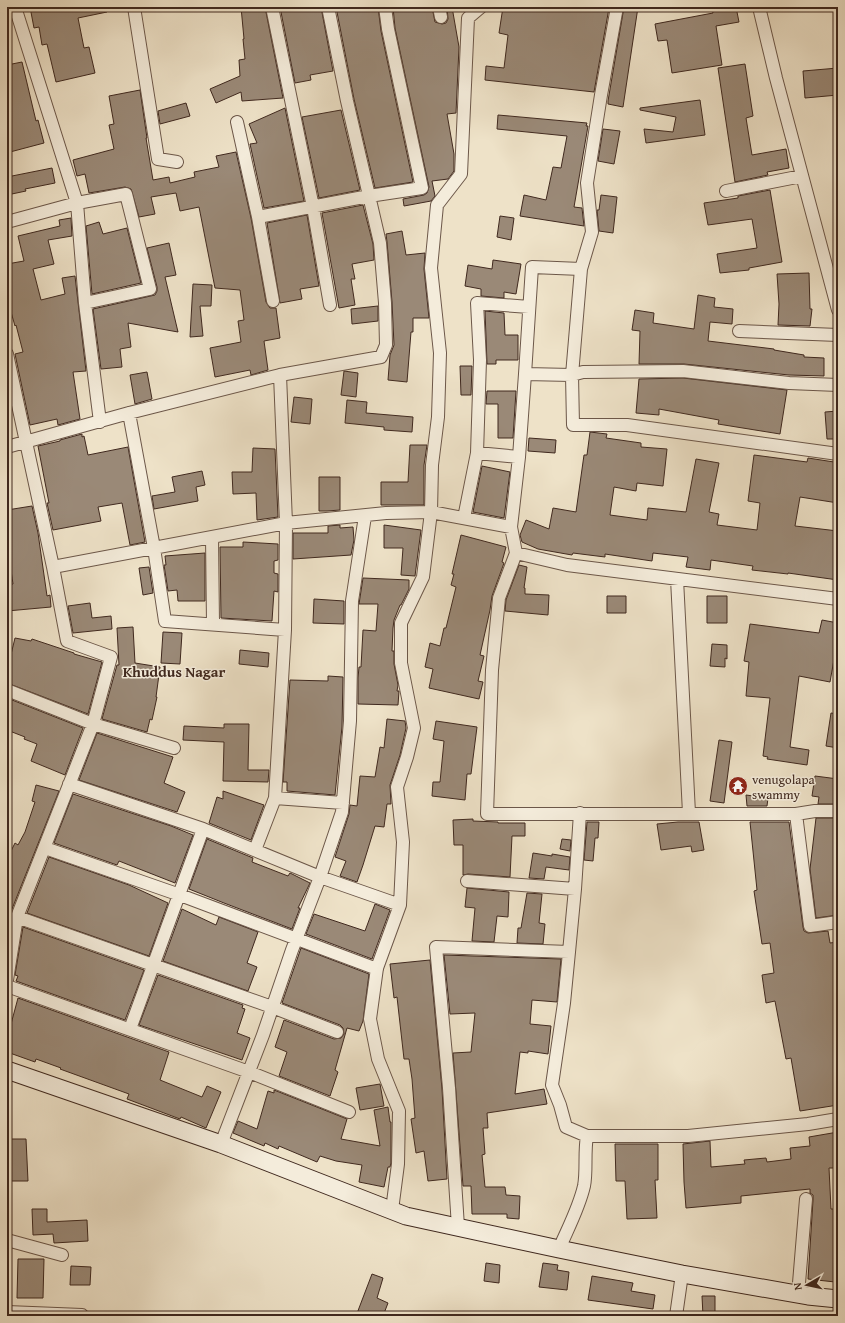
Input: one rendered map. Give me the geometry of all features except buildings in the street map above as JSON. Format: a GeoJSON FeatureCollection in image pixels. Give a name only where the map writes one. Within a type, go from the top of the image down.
{"type":"FeatureCollection","features":[{"type":"Feature","properties":{"kind":"main road"},"geometry":{"type":"LineString","coordinates":[[7,1070],[221,1144],[406,1216],[682,1274],[798,1295],[838,1299]]}},
{"type":"Feature","properties":{"kind":"street"},"geometry":{"type":"LineString","coordinates":[[15,7],[77,203],[85,303],[100,422]]}},
{"type":"Feature","properties":{"kind":"street"},"geometry":{"type":"LineString","coordinates":[[134,7],[158,159],[177,162]]}},
{"type":"Feature","properties":{"kind":"street"},"geometry":{"type":"LineString","coordinates":[[272,7],[313,207],[330,305]]}},
{"type":"Feature","properties":{"kind":"street"},"geometry":{"type":"LineString","coordinates":[[7,447],[129,413],[280,375],[381,357],[386,345],[385,303],[380,243],[349,108],[328,7]]}},
{"type":"Feature","properties":{"kind":"street"},"geometry":{"type":"LineString","coordinates":[[258,217],[369,196],[422,188],[388,29],[385,7]]}},
{"type":"Feature","properties":{"kind":"street"},"geometry":{"type":"LineString","coordinates":[[392,1210],[398,1164],[398,1111],[378,1059],[370,1019],[377,969],[400,905],[403,842],[398,787],[414,728],[401,663],[401,623],[423,577],[431,512],[432,465],[438,417],[440,353],[431,268],[437,205],[461,174],[468,18],[481,7]]}},
{"type":"Feature","properties":{"kind":"street"},"geometry":{"type":"LineString","coordinates":[[617,7],[587,183],[592,232],[581,269],[572,375],[573,426],[628,425],[838,454]]}},
{"type":"Feature","properties":{"kind":"street"},"geometry":{"type":"LineString","coordinates":[[759,7],[838,310]]}},
{"type":"Feature","properties":{"kind":"street"},"geometry":{"type":"LineString","coordinates":[[237,122],[258,217],[273,302]]}},
{"type":"Feature","properties":{"kind":"street"},"geometry":{"type":"LineString","coordinates":[[726,191],[802,176]]}},
{"type":"Feature","properties":{"kind":"street"},"geometry":{"type":"LineString","coordinates":[[7,222],[77,203],[126,194],[150,289],[85,303]]}},
{"type":"Feature","properties":{"kind":"street"},"geometry":{"type":"LineString","coordinates":[[581,269],[532,267],[519,457],[510,527],[516,553],[499,598],[492,670],[487,814],[796,814],[815,811],[838,811]]}},
{"type":"Feature","properties":{"kind":"street"},"geometry":{"type":"LineString","coordinates":[[464,518],[477,453],[480,360],[477,303],[529,307]]}},
{"type":"Feature","properties":{"kind":"street"},"geometry":{"type":"LineString","coordinates":[[739,331],[838,335]]}},
{"type":"Feature","properties":{"kind":"street"},"geometry":{"type":"LineString","coordinates":[[7,354],[27,441],[68,641],[112,657],[93,724],[17,917],[7,980]]}},
{"type":"Feature","properties":{"kind":"street"},"geometry":{"type":"LineString","coordinates":[[525,374],[572,375],[583,372],[683,371],[789,383],[838,385]]}},
{"type":"Feature","properties":{"kind":"street"},"geometry":{"type":"LineString","coordinates":[[255,850],[275,798],[285,630],[286,524],[280,375]]}},
{"type":"Feature","properties":{"kind":"street"},"geometry":{"type":"LineString","coordinates":[[129,413],[154,548],[165,621],[285,630]]}},
{"type":"Feature","properties":{"kind":"street"},"geometry":{"type":"LineString","coordinates":[[477,453],[519,457]]}},
{"type":"Feature","properties":{"kind":"street"},"geometry":{"type":"LineString","coordinates":[[53,567],[286,524],[386,513],[431,512],[510,527]]}},
{"type":"Feature","properties":{"kind":"street"},"geometry":{"type":"LineString","coordinates":[[221,1144],[249,1072],[342,812],[350,721],[352,601],[365,516]]}},
{"type":"Feature","properties":{"kind":"street"},"geometry":{"type":"LineString","coordinates":[[212,537],[213,624]]}},
{"type":"Feature","properties":{"kind":"street"},"geometry":{"type":"LineString","coordinates":[[516,553],[567,565],[838,599]]}},
{"type":"Feature","properties":{"kind":"street"},"geometry":{"type":"LineString","coordinates":[[677,579],[689,813]]}},
{"type":"Feature","properties":{"kind":"street"},"geometry":{"type":"LineString","coordinates":[[7,690],[93,724],[174,748]]}},
{"type":"Feature","properties":{"kind":"street"},"geometry":{"type":"LineString","coordinates":[[69,784],[203,828],[320,877],[400,905]]}},
{"type":"Feature","properties":{"kind":"street"},"geometry":{"type":"LineString","coordinates":[[275,798],[342,803]]}},
{"type":"Feature","properties":{"kind":"street"},"geometry":{"type":"LineString","coordinates":[[580,814],[569,952],[552,1085],[560,1105],[566,1127],[587,1136],[688,1136],[808,1124],[838,1118]]}},
{"type":"Feature","properties":{"kind":"street"},"geometry":{"type":"LineString","coordinates":[[796,814],[810,926],[838,922]]}},
{"type":"Feature","properties":{"kind":"street"},"geometry":{"type":"LineString","coordinates":[[130,1029],[203,828]]}},
{"type":"Feature","properties":{"kind":"street"},"geometry":{"type":"LineString","coordinates":[[45,848],[180,894],[377,969]]}},
{"type":"Feature","properties":{"kind":"street"},"geometry":{"type":"LineString","coordinates":[[467,881],[575,889]]}},
{"type":"Feature","properties":{"kind":"street"},"geometry":{"type":"LineString","coordinates":[[17,917],[153,964],[336,1032]]}},
{"type":"Feature","properties":{"kind":"street"},"geometry":{"type":"LineString","coordinates":[[458,1227],[449,1088],[436,947],[569,952]]}},
{"type":"Feature","properties":{"kind":"street"},"geometry":{"type":"LineString","coordinates":[[7,986],[249,1072],[349,1112]]}},
{"type":"Feature","properties":{"kind":"street"},"geometry":{"type":"LineString","coordinates":[[559,1249],[578,1205],[584,1184],[585,1148],[587,1136]]}},
{"type":"Feature","properties":{"kind":"street"},"geometry":{"type":"LineString","coordinates":[[798,1295],[806,1199]]}},
{"type":"Feature","properties":{"kind":"street"},"geometry":{"type":"LineString","coordinates":[[7,1240],[62,1255]]}},
{"type":"Feature","properties":{"kind":"street"},"geometry":{"type":"LineString","coordinates":[[676,1316],[682,1274]]}},
{"type":"Feature","properties":{"kind":"street"},"geometry":{"type":"LineString","coordinates":[[7,1312],[82,1315]]}},
{"type":"Feature","properties":{"kind":"place","name":"venugolapa swammy"},"geometry":{"type":"Point","coordinates":[738,786]}},
{"type":"Feature","properties":{"kind":"district","name":"Khuddus Nagar"},"geometry":{"type":"Point","coordinates":[174,671]}}]}
